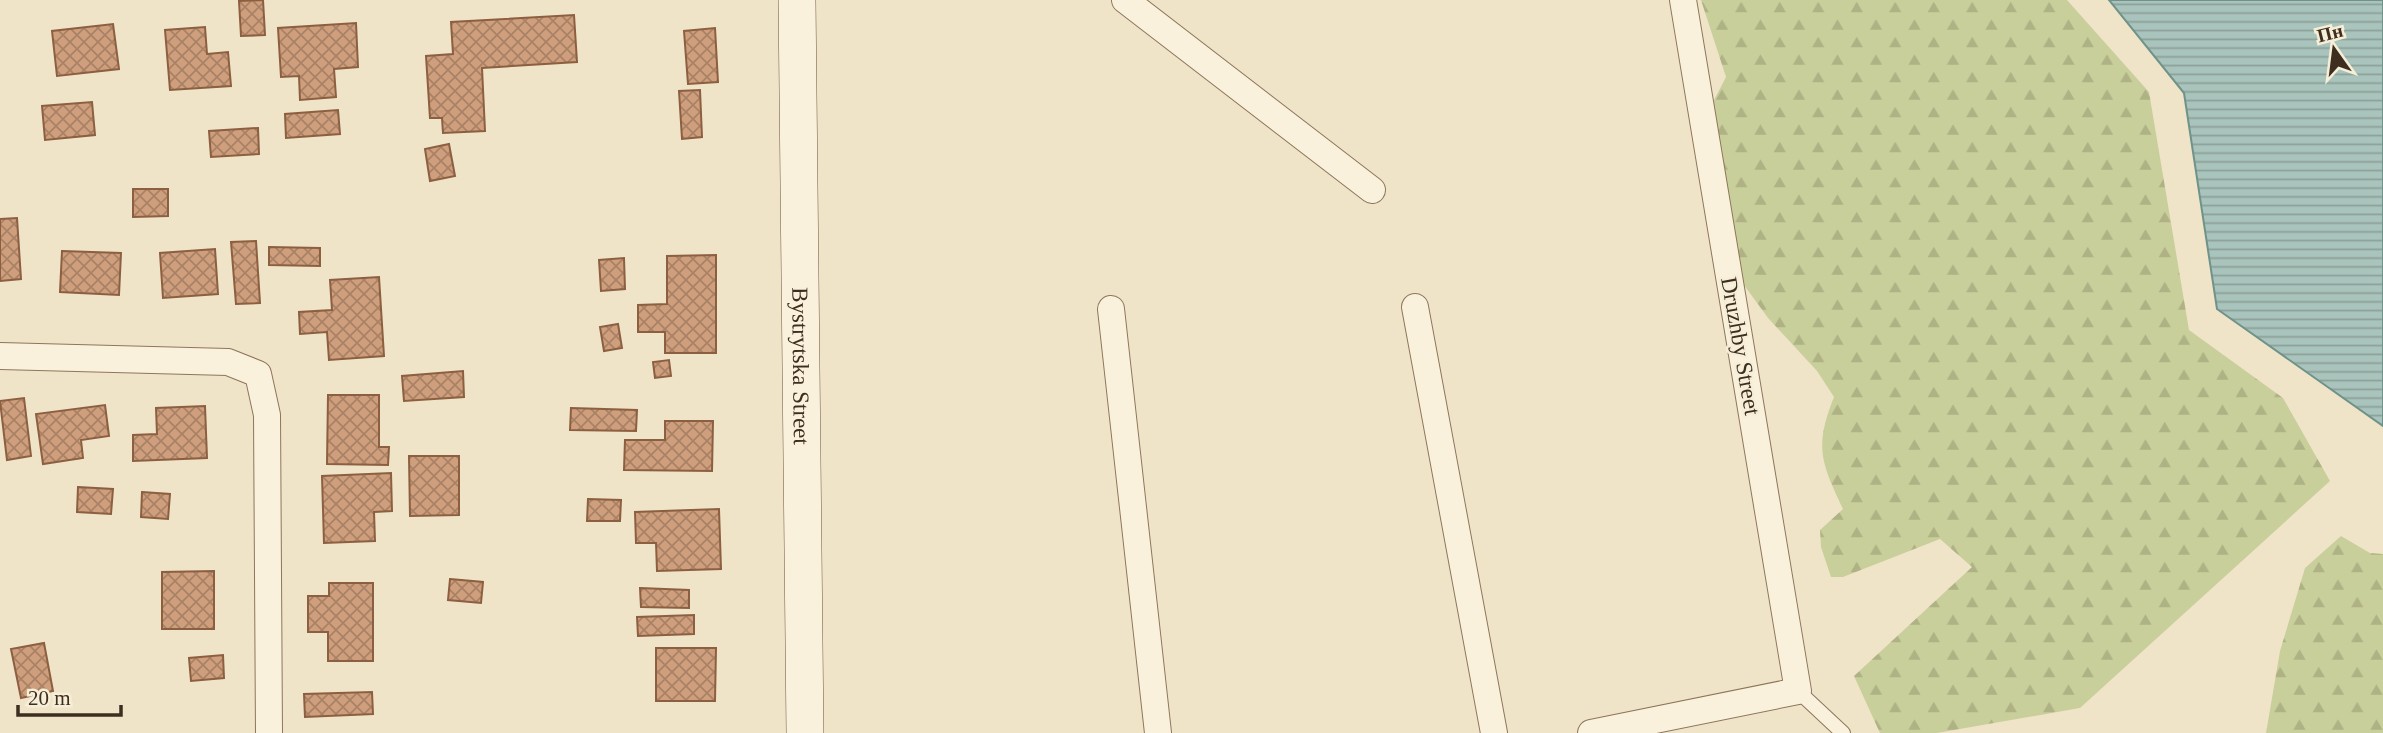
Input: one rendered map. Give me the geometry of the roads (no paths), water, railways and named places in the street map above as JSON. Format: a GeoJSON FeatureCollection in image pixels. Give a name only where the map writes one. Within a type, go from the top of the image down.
{"type":"FeatureCollection","features":[{"type":"Feature","properties":{"kind":"street","name":"Bystrytska Street"},"geometry":{"type":"LineString","coordinates":[[797,0],[806,733]]}},
{"type":"Feature","properties":{"kind":"street"},"geometry":{"type":"LineString","coordinates":[[1125,0],[1372,190]]}},
{"type":"Feature","properties":{"kind":"street","name":"Druzhby Street"},"geometry":{"type":"LineString","coordinates":[[1683,0],[1798,691]]}},
{"type":"Feature","properties":{"kind":"street"},"geometry":{"type":"LineString","coordinates":[[1415,307],[1494,733]]}},
{"type":"Feature","properties":{"kind":"street"},"geometry":{"type":"LineString","coordinates":[[1111,309],[1158,733]]}},
{"type":"Feature","properties":{"kind":"street"},"geometry":{"type":"LineString","coordinates":[[0,355],[228,362],[258,374],[267,415],[269,733]]}},
{"type":"Feature","properties":{"kind":"street"},"geometry":{"type":"LineString","coordinates":[[1591,733],[1798,691]]}},
{"type":"Feature","properties":{"kind":"lane"},"geometry":{"type":"LineString","coordinates":[[1798,691],[1843,733]]}},
{"type":"Feature","properties":{"kind":"water"},"geometry":{"type":"Polygon","coordinates":[[[2109,0],[2383,0],[2383,426],[2217,309],[2184,93],[2109,0]]]}}]}
